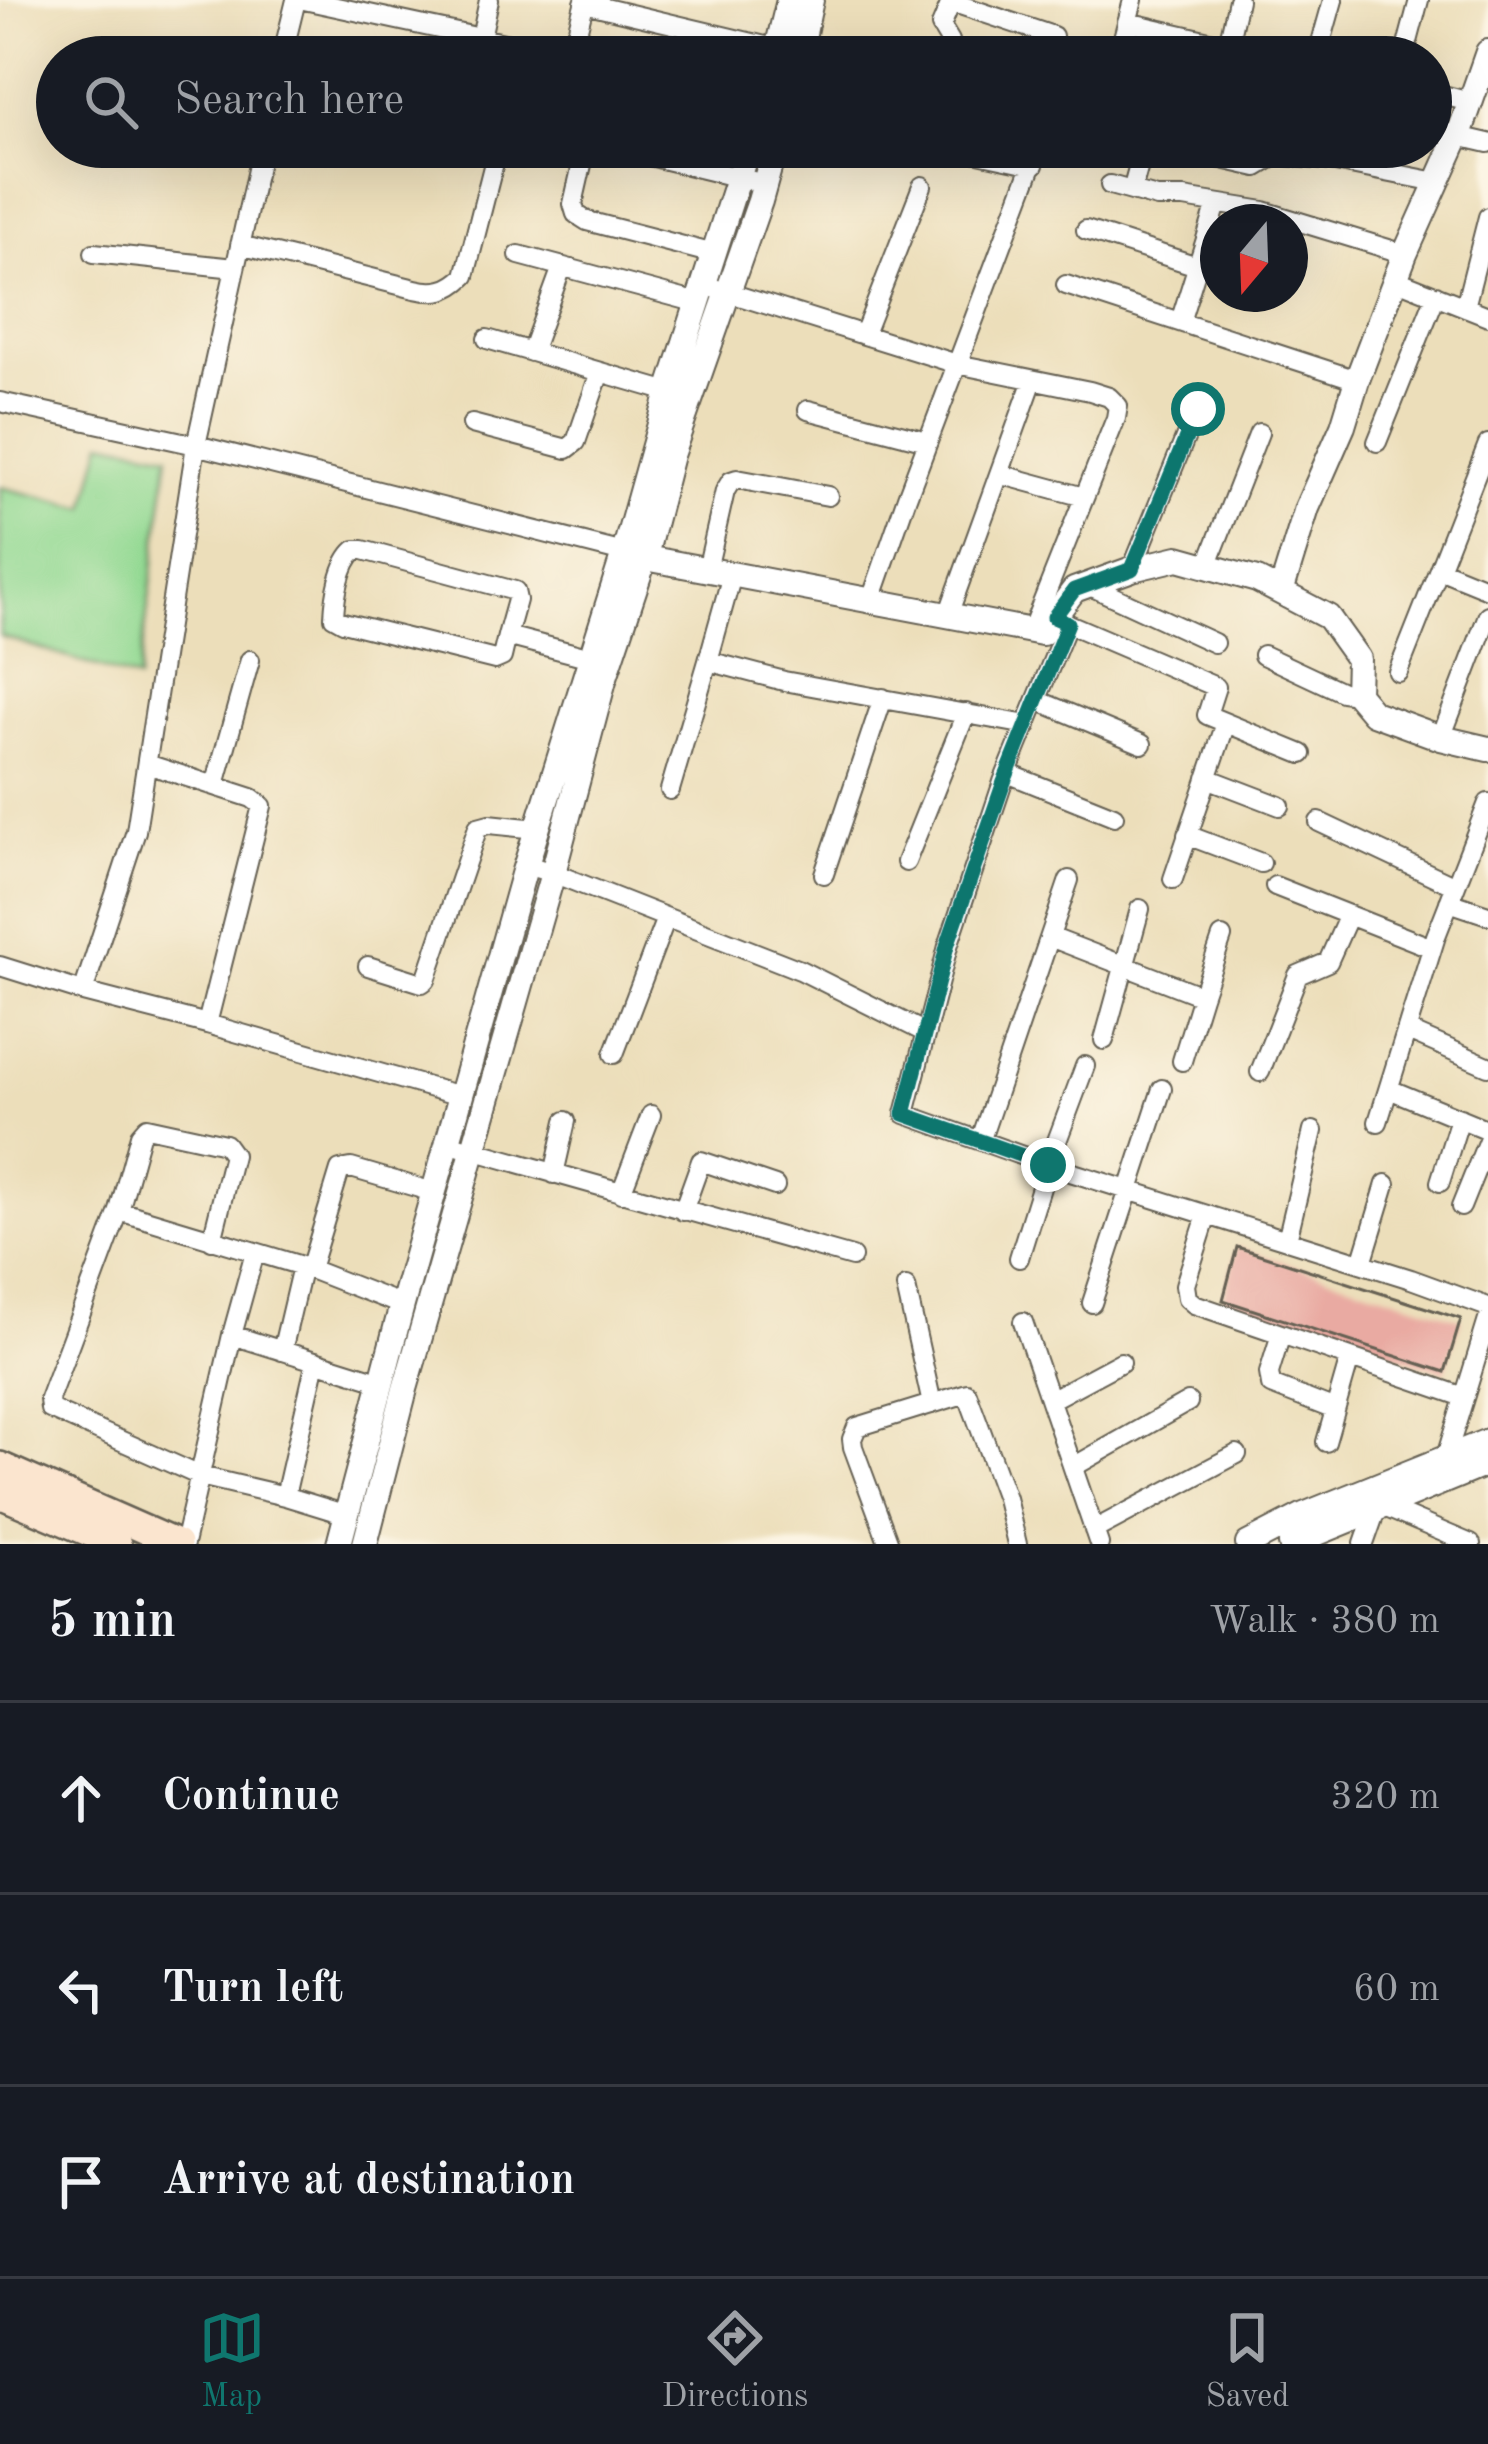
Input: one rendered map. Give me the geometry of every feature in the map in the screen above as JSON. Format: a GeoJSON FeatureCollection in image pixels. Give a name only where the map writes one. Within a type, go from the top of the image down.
{"type":"FeatureCollection","features":[{"type":"Feature","properties":{"kind":"main road"},"geometry":{"type":"LineString","coordinates":[[0,1466],[181,1544]]}},
{"type":"Feature","properties":{"kind":"main road"},"geometry":{"type":"LineString","coordinates":[[0,1494],[118,1544]]}},
{"type":"Feature","properties":{"kind":"street"},"geometry":{"type":"LineString","coordinates":[[289,36],[300,0],[471,36]]}},
{"type":"Feature","properties":{"kind":"street"},"geometry":{"type":"LineString","coordinates":[[481,36],[490,0]]}},
{"type":"Feature","properties":{"kind":"street"},"geometry":{"type":"LineString","coordinates":[[786,36],[789,0]]}},
{"type":"Feature","properties":{"kind":"street"},"geometry":{"type":"LineString","coordinates":[[793,36],[811,0]]}},
{"type":"Feature","properties":{"kind":"street"},"geometry":{"type":"LineString","coordinates":[[1123,36],[1133,0]]}},
{"type":"Feature","properties":{"kind":"street"},"geometry":{"type":"LineString","coordinates":[[1230,36],[1238,0]]}},
{"type":"Feature","properties":{"kind":"street"},"geometry":{"type":"LineString","coordinates":[[1323,36],[1333,0]]}},
{"type":"Feature","properties":{"kind":"street"},"geometry":{"type":"LineString","coordinates":[[1410,36],[1419,0]]}},
{"type":"Feature","properties":{"kind":"street"},"geometry":{"type":"LineString","coordinates":[[575,36],[584,1],[716,36]]}},
{"type":"Feature","properties":{"kind":"street"},"geometry":{"type":"LineString","coordinates":[[947,36],[941,26],[951,1],[1053,36]]}},
{"type":"Feature","properties":{"kind":"street"},"geometry":{"type":"LineString","coordinates":[[1127,22],[1174,36]]}},
{"type":"Feature","properties":{"kind":"street"},"geometry":{"type":"LineString","coordinates":[[1452,149],[1488,52]]}},
{"type":"Feature","properties":{"kind":"street"},"geometry":{"type":"LineString","coordinates":[[1452,97],[1470,102]]}},
{"type":"Feature","properties":{"kind":"street"},"geometry":{"type":"LineString","coordinates":[[1458,136],[1488,143]]}},
{"type":"Feature","properties":{"kind":"street"},"geometry":{"type":"LineString","coordinates":[[83,992],[136,831],[196,445],[257,168]]}},
{"type":"Feature","properties":{"kind":"street"},"geometry":{"type":"LineString","coordinates":[[240,245],[415,289],[444,290],[465,276],[493,168]]}},
{"type":"Feature","properties":{"kind":"street"},"geometry":{"type":"LineString","coordinates":[[581,168],[573,204],[577,214],[714,254]]}},
{"type":"Feature","properties":{"kind":"street"},"geometry":{"type":"LineString","coordinates":[[698,168],[752,181]]}},
{"type":"Feature","properties":{"kind":"street"},"geometry":{"type":"LineString","coordinates":[[365,1544],[604,680],[669,392],[752,181],[750,168]]}},
{"type":"Feature","properties":{"kind":"street"},"geometry":{"type":"LineString","coordinates":[[339,1544],[537,829],[591,658],[671,455],[714,254],[761,168]]}},
{"type":"Feature","properties":{"kind":"street"},"geometry":{"type":"LineString","coordinates":[[871,600],[1032,168]]}},
{"type":"Feature","properties":{"kind":"street"},"geometry":{"type":"LineString","coordinates":[[1132,191],[1138,168]]}},
{"type":"Feature","properties":{"kind":"street"},"geometry":{"type":"LineString","coordinates":[[1368,168],[1437,182]]}},
{"type":"Feature","properties":{"kind":"street"},"geometry":{"type":"LineString","coordinates":[[1281,592],[1306,508],[1443,168]]}},
{"type":"Feature","properties":{"kind":"street"},"geometry":{"type":"LineString","coordinates":[[1110,185],[1157,198],[1217,204]]}},
{"type":"Feature","properties":{"kind":"street"},"geometry":{"type":"LineString","coordinates":[[864,334],[922,186]]}},
{"type":"Feature","properties":{"kind":"street"},"geometry":{"type":"LineString","coordinates":[[1465,307],[1488,217]]}},
{"type":"Feature","properties":{"kind":"street"},"geometry":{"type":"LineString","coordinates":[[1308,224],[1405,254]]}},
{"type":"Feature","properties":{"kind":"street"},"geometry":{"type":"LineString","coordinates":[[1086,230],[1197,266]]}},
{"type":"Feature","properties":{"kind":"street"},"geometry":{"type":"LineString","coordinates":[[94,253],[235,268]]}},
{"type":"Feature","properties":{"kind":"street"},"geometry":{"type":"LineString","coordinates":[[519,255],[709,294],[864,334],[956,364],[1109,397],[1118,406],[1116,418],[1031,631]]}},
{"type":"Feature","properties":{"kind":"street"},"geometry":{"type":"LineString","coordinates":[[1180,322],[1200,257]]}},
{"type":"Feature","properties":{"kind":"street"},"geometry":{"type":"LineString","coordinates":[[531,352],[562,267]]}},
{"type":"Feature","properties":{"kind":"street"},"geometry":{"type":"LineString","coordinates":[[1396,280],[1488,316]]}},
{"type":"Feature","properties":{"kind":"street"},"geometry":{"type":"LineString","coordinates":[[1066,285],[1357,380]]}},
{"type":"Feature","properties":{"kind":"street"},"geometry":{"type":"LineString","coordinates":[[1377,442],[1436,295]]}},
{"type":"Feature","properties":{"kind":"street"},"geometry":{"type":"LineString","coordinates":[[487,339],[669,392]]}},
{"type":"Feature","properties":{"kind":"street"},"geometry":{"type":"LineString","coordinates":[[472,424],[573,446],[600,372]]}},
{"type":"Feature","properties":{"kind":"street"},"geometry":{"type":"LineString","coordinates":[[948,615],[1034,380]]}},
{"type":"Feature","properties":{"kind":"street"},"geometry":{"type":"LineString","coordinates":[[0,402],[196,445],[634,556],[1042,633],[1061,620]]}},
{"type":"Feature","properties":{"kind":"street"},"geometry":{"type":"LineString","coordinates":[[1132,569],[1198,409]]}},
{"type":"Feature","properties":{"kind":"street"},"geometry":{"type":"LineString","coordinates":[[808,410],[928,441]]}},
{"type":"Feature","properties":{"kind":"street"},"geometry":{"type":"LineString","coordinates":[[1207,566],[1259,434]]}},
{"type":"Feature","properties":{"kind":"street"},"geometry":{"type":"LineString","coordinates":[[1398,672],[1488,444]]}},
{"type":"Feature","properties":{"kind":"street"},"geometry":{"type":"LineString","coordinates":[[999,474],[1084,497]]}},
{"type":"Feature","properties":{"kind":"street"},"geometry":{"type":"LineString","coordinates":[[670,790],[708,661],[725,491],[737,479],[828,496]]}},
{"type":"Feature","properties":{"kind":"street"},"geometry":{"type":"LineString","coordinates":[[363,550],[515,591],[507,636],[502,657],[495,660],[344,622],[334,617],[334,605],[347,558],[363,550]]}},
{"type":"Feature","properties":{"kind":"street"},"geometry":{"type":"LineString","coordinates":[[1488,749],[1441,738],[1372,712],[1357,694],[1358,659],[1328,617],[1257,580],[1178,558],[1074,590],[947,946],[904,1114],[1488,1306]]}},
{"type":"Feature","properties":{"kind":"street"},"geometry":{"type":"LineString","coordinates":[[1438,569],[1488,590]]}},
{"type":"Feature","properties":{"kind":"street"},"geometry":{"type":"LineString","coordinates":[[1088,585],[1214,643]]}},
{"type":"Feature","properties":{"kind":"street"},"geometry":{"type":"LineString","coordinates":[[1441,738],[1480,656],[1488,615]]}},
{"type":"Feature","properties":{"kind":"street"},"geometry":{"type":"LineString","coordinates":[[1061,620],[1216,687],[1207,715],[1302,754]]}},
{"type":"Feature","properties":{"kind":"street"},"geometry":{"type":"LineString","coordinates":[[507,636],[591,658]]}},
{"type":"Feature","properties":{"kind":"street"},"geometry":{"type":"LineString","coordinates":[[1263,656],[1342,692],[1357,694]]}},
{"type":"Feature","properties":{"kind":"street"},"geometry":{"type":"LineString","coordinates":[[215,785],[250,660]]}},
{"type":"Feature","properties":{"kind":"street"},"geometry":{"type":"LineString","coordinates":[[708,661],[784,681],[1027,725]]}},
{"type":"Feature","properties":{"kind":"street"},"geometry":{"type":"LineString","coordinates":[[824,874],[883,698]]}},
{"type":"Feature","properties":{"kind":"street"},"geometry":{"type":"LineString","coordinates":[[1037,700],[1142,744]]}},
{"type":"Feature","properties":{"kind":"street"},"geometry":{"type":"LineString","coordinates":[[906,862],[966,713]]}},
{"type":"Feature","properties":{"kind":"street"},"geometry":{"type":"LineString","coordinates":[[1173,879],[1226,723]]}},
{"type":"Feature","properties":{"kind":"street"},"geometry":{"type":"LineString","coordinates":[[147,764],[258,801],[262,813],[207,1024]]}},
{"type":"Feature","properties":{"kind":"street"},"geometry":{"type":"LineString","coordinates":[[1007,773],[1114,816]]}},
{"type":"Feature","properties":{"kind":"street"},"geometry":{"type":"LineString","coordinates":[[1207,778],[1280,806]]}},
{"type":"Feature","properties":{"kind":"street"},"geometry":{"type":"LineString","coordinates":[[1378,1122],[1432,948],[1488,802]]}},
{"type":"Feature","properties":{"kind":"street"},"geometry":{"type":"LineString","coordinates":[[1319,822],[1488,915]]}},
{"type":"Feature","properties":{"kind":"street"},"geometry":{"type":"LineString","coordinates":[[368,967],[417,983],[426,980],[478,827],[537,829]]}},
{"type":"Feature","properties":{"kind":"street"},"geometry":{"type":"LineString","coordinates":[[1187,836],[1262,863]]}},
{"type":"Feature","properties":{"kind":"street"},"geometry":{"type":"LineString","coordinates":[[526,865],[800,970],[926,1033]]}},
{"type":"Feature","properties":{"kind":"street"},"geometry":{"type":"LineString","coordinates":[[981,1139],[1069,880]]}},
{"type":"Feature","properties":{"kind":"street"},"geometry":{"type":"LineString","coordinates":[[1275,886],[1432,948]]}},
{"type":"Feature","properties":{"kind":"street"},"geometry":{"type":"LineString","coordinates":[[1104,1040],[1140,909]]}},
{"type":"Feature","properties":{"kind":"street"},"geometry":{"type":"LineString","coordinates":[[1260,1072],[1298,975],[1328,962],[1349,915]]}},
{"type":"Feature","properties":{"kind":"street"},"geometry":{"type":"LineString","coordinates":[[614,1054],[666,918]]}},
{"type":"Feature","properties":{"kind":"street"},"geometry":{"type":"LineString","coordinates":[[1050,937],[1202,996]]}},
{"type":"Feature","properties":{"kind":"street"},"geometry":{"type":"LineString","coordinates":[[1183,1060],[1222,937]]}},
{"type":"Feature","properties":{"kind":"street"},"geometry":{"type":"LineString","coordinates":[[0,966],[460,1096]]}},
{"type":"Feature","properties":{"kind":"street"},"geometry":{"type":"LineString","coordinates":[[1408,1031],[1488,1066]]}},
{"type":"Feature","properties":{"kind":"street"},"geometry":{"type":"LineString","coordinates":[[1019,1258],[1084,1066]]}},
{"type":"Feature","properties":{"kind":"street"},"geometry":{"type":"LineString","coordinates":[[1092,1303],[1162,1089]]}},
{"type":"Feature","properties":{"kind":"street"},"geometry":{"type":"LineString","coordinates":[[1389,1089],[1488,1130]]}},
{"type":"Feature","properties":{"kind":"street"},"geometry":{"type":"LineString","coordinates":[[621,1193],[651,1115]]}},
{"type":"Feature","properties":{"kind":"street"},"geometry":{"type":"LineString","coordinates":[[1440,1182],[1460,1118]]}},
{"type":"Feature","properties":{"kind":"street"},"geometry":{"type":"LineString","coordinates":[[554,1174],[566,1121]]}},
{"type":"Feature","properties":{"kind":"street"},"geometry":{"type":"LineString","coordinates":[[212,1240],[233,1155],[226,1144],[147,1126],[49,1399],[50,1409],[200,1476],[347,1515]]}},
{"type":"Feature","properties":{"kind":"street"},"geometry":{"type":"LineString","coordinates":[[1287,1240],[1313,1131]]}},
{"type":"Feature","properties":{"kind":"street"},"geometry":{"type":"LineString","coordinates":[[1462,1207],[1488,1140]]}},
{"type":"Feature","properties":{"kind":"street"},"geometry":{"type":"LineString","coordinates":[[447,1143],[852,1257]]}},
{"type":"Feature","properties":{"kind":"street"},"geometry":{"type":"LineString","coordinates":[[683,1211],[701,1162],[776,1186]]}},
{"type":"Feature","properties":{"kind":"street"},"geometry":{"type":"LineString","coordinates":[[282,1351],[340,1170],[351,1168],[433,1192]]}},
{"type":"Feature","properties":{"kind":"street"},"geometry":{"type":"LineString","coordinates":[[1362,1264],[1386,1184]]}},
{"type":"Feature","properties":{"kind":"street"},"geometry":{"type":"LineString","coordinates":[[118,1210],[306,1268],[402,1305]]}},
{"type":"Feature","properties":{"kind":"street"},"geometry":{"type":"LineString","coordinates":[[1207,1215],[1185,1285],[1187,1298],[1194,1304],[1464,1397]]}},
{"type":"Feature","properties":{"kind":"street"},"geometry":{"type":"LineString","coordinates":[[181,1544],[255,1252]]}},
{"type":"Feature","properties":{"kind":"street"},"geometry":{"type":"LineString","coordinates":[[906,1287],[932,1404]]}},
{"type":"Feature","properties":{"kind":"street"},"geometry":{"type":"LineString","coordinates":[[1469,1466],[1464,1397],[1488,1321]]}},
{"type":"Feature","properties":{"kind":"street"},"geometry":{"type":"LineString","coordinates":[[1023,1322],[1097,1537],[1237,1454]]}},
{"type":"Feature","properties":{"kind":"street"},"geometry":{"type":"LineString","coordinates":[[1281,1334],[1269,1373],[1271,1385],[1335,1411]]}},
{"type":"Feature","properties":{"kind":"street"},"geometry":{"type":"LineString","coordinates":[[232,1335],[382,1382]]}},
{"type":"Feature","properties":{"kind":"street"},"geometry":{"type":"LineString","coordinates":[[1326,1442],[1351,1358]]}},
{"type":"Feature","properties":{"kind":"street"},"geometry":{"type":"LineString","coordinates":[[285,1496],[316,1361]]}},
{"type":"Feature","properties":{"kind":"street"},"geometry":{"type":"LineString","coordinates":[[1050,1400],[1121,1362]]}},
{"type":"Feature","properties":{"kind":"street"},"geometry":{"type":"LineString","coordinates":[[889,1544],[853,1447],[854,1432],[857,1427],[967,1393],[1006,1498],[1017,1544]]}},
{"type":"Feature","properties":{"kind":"street"},"geometry":{"type":"LineString","coordinates":[[1073,1467],[1188,1402]]}},
{"type":"Feature","properties":{"kind":"street"},"geometry":{"type":"LineString","coordinates":[[1291,1544],[1469,1466],[1488,1441]]}},
{"type":"Feature","properties":{"kind":"street"},"geometry":{"type":"LineString","coordinates":[[1248,1544],[1304,1515],[1469,1466]]}},
{"type":"Feature","properties":{"kind":"street"},"geometry":{"type":"LineString","coordinates":[[1364,1544],[1380,1508]]}},
{"type":"Feature","properties":{"kind":"street"},"geometry":{"type":"LineString","coordinates":[[1380,1508],[1471,1544]]}},
{"type":"Feature","properties":{"kind":"green space"},"geometry":{"type":"Polygon","coordinates":[[[103,441],[169,454],[138,680],[0,636],[0,487],[86,508],[103,441]]]}},
{"type":"Feature","properties":{"kind":"building"},"geometry":{"type":"Polygon","coordinates":[[[1237,1247],[1461,1319],[1445,1372],[1223,1300],[1237,1247]]]}},
{"type":"Feature","properties":{"kind":"route"},"geometry":{"type":"LineString","coordinates":[[1048,1165],[904,1114],[947,946],[1004,782],[1068,623],[1054,617],[1074,590],[1132,569],[1198,409]]}}]}
